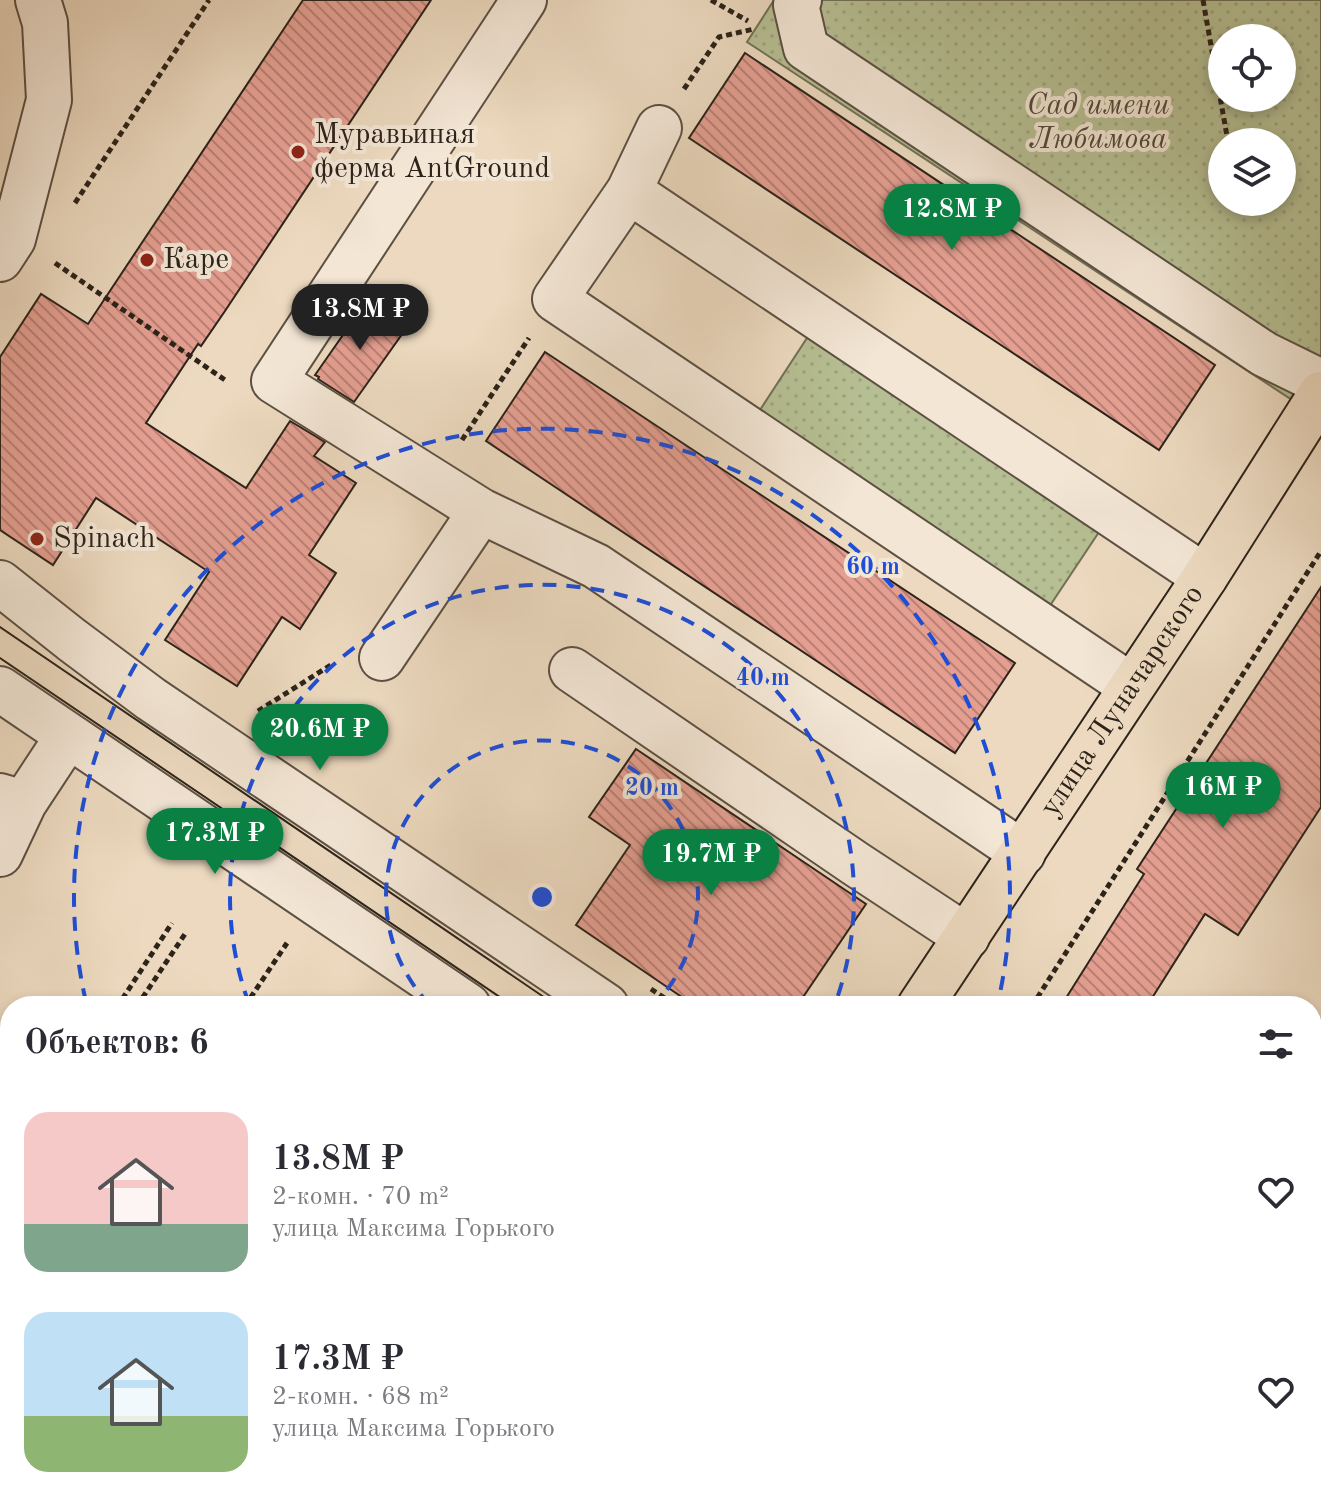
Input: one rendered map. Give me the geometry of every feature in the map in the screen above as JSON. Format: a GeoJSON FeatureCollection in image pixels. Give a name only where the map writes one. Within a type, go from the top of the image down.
{"type":"FeatureCollection","features":[{"type":"Feature","properties":{"kind":"main road","name":"улица Луначарского"},"geometry":{"type":"LineString","coordinates":[[927,996],[1205,577],[1321,394]]}},
{"type":"Feature","properties":{"kind":"street"},"geometry":{"type":"LineString","coordinates":[[0,259],[13,239],[49,100],[45,23],[38,0]]}},
{"type":"Feature","properties":{"kind":"street"},"geometry":{"type":"LineString","coordinates":[[524,0],[274,381],[481,511],[596,566],[1023,853]]}},
{"type":"Feature","properties":{"kind":"street"},"geometry":{"type":"LineString","coordinates":[[799,0],[796,5],[806,48],[1264,354],[1321,382]]}},
{"type":"Feature","properties":{"kind":"street"},"geometry":{"type":"LineString","coordinates":[[659,128],[629,191],[555,299],[1131,686]]}},
{"type":"Feature","properties":{"kind":"street"},"geometry":{"type":"LineString","coordinates":[[629,191],[1205,577]]}},
{"type":"Feature","properties":{"kind":"street"},"geometry":{"type":"LineString","coordinates":[[364,657],[481,511]]}},
{"type":"Feature","properties":{"kind":"street"},"geometry":{"type":"LineString","coordinates":[[0,583],[151,699],[591,996]]}},
{"type":"Feature","properties":{"kind":"street"},"geometry":{"type":"LineString","coordinates":[[572,670],[967,937]]}},
{"type":"Feature","properties":{"kind":"street"},"geometry":{"type":"LineString","coordinates":[[0,689],[453,996]]}},
{"type":"Feature","properties":{"kind":"street"},"geometry":{"type":"LineString","coordinates":[[0,854],[12,799],[68,736]]}},
{"type":"Feature","properties":{"kind":"path"},"geometry":{"type":"LineString","coordinates":[[75,203],[209,0]]}},
{"type":"Feature","properties":{"kind":"path"},"geometry":{"type":"LineString","coordinates":[[1203,0],[1226,128]]}},
{"type":"Feature","properties":{"kind":"path"},"geometry":{"type":"LineString","coordinates":[[659,128],[719,37],[759,28]]}},
{"type":"Feature","properties":{"kind":"path"},"geometry":{"type":"LineString","coordinates":[[55,263],[233,385]]}},
{"type":"Feature","properties":{"kind":"path"},"geometry":{"type":"LineString","coordinates":[[434,482],[555,299]]}},
{"type":"Feature","properties":{"kind":"path"},"geometry":{"type":"LineString","coordinates":[[1038,996],[1321,551]]}},
{"type":"Feature","properties":{"kind":"path"},"geometry":{"type":"LineString","coordinates":[[250,716],[364,657]]}},
{"type":"Feature","properties":{"kind":"path"},"geometry":{"type":"LineString","coordinates":[[124,996],[172,923]]}},
{"type":"Feature","properties":{"kind":"path"},"geometry":{"type":"LineString","coordinates":[[144,996],[185,934]]}},
{"type":"Feature","properties":{"kind":"path"},"geometry":{"type":"LineString","coordinates":[[252,996],[290,938]]}},
{"type":"Feature","properties":{"kind":"green space","name":"Сад имени Любимова"},"geometry":{"type":"Polygon","coordinates":[[[774,0],[1321,0],[1321,419],[747,42],[774,0]]]}},
{"type":"Feature","properties":{"kind":"green space"},"geometry":{"type":"Polygon","coordinates":[[[809,335],[1101,529],[1049,607],[758,413],[809,335]]]}},
{"type":"Feature","properties":{"kind":"building"},"geometry":{"type":"Polygon","coordinates":[[[303,0],[431,0],[225,311],[201,346],[198,344],[146,423],[246,488],[290,421],[325,442],[314,456],[356,483],[309,555],[336,573],[300,629],[282,617],[237,686],[165,640],[209,572],[96,498],[53,565],[0,530],[0,357],[41,294],[88,324],[303,0]]]}},
{"type":"Feature","properties":{"kind":"building"},"geometry":{"type":"Polygon","coordinates":[[[745,53],[1215,365],[1159,450],[689,138],[745,53]]]}},
{"type":"Feature","properties":{"kind":"building"},"geometry":{"type":"Polygon","coordinates":[[[366,302],[405,330],[354,402],[315,375],[366,302]]]}},
{"type":"Feature","properties":{"kind":"building"},"geometry":{"type":"Polygon","coordinates":[[[545,352],[1015,663],[955,753],[486,441],[545,352]]]}},
{"type":"Feature","properties":{"kind":"building"},"geometry":{"type":"Polygon","coordinates":[[[1321,587],[1321,807],[1238,935],[1205,914],[1153,996],[1067,996],[1144,874],[1137,869],[1321,587]]]}},
{"type":"Feature","properties":{"kind":"building"},"geometry":{"type":"Polygon","coordinates":[[[636,749],[866,904],[804,996],[680,996],[576,925],[630,845],[589,817],[636,749]]]}},
{"type":"Feature","properties":{"kind":"tram line"},"geometry":{"type":"LineString","coordinates":[[0,627],[542,996]]}},
{"type":"Feature","properties":{"kind":"tram line"},"geometry":{"type":"LineString","coordinates":[[0,658],[498,996]]}},
{"type":"Feature","properties":{"kind":"place","name":"Муравьиная ферма AntGround"},"geometry":{"type":"Point","coordinates":[298,152]}},
{"type":"Feature","properties":{"kind":"place","name":"Каре"},"geometry":{"type":"Point","coordinates":[147,260]}},
{"type":"Feature","properties":{"kind":"place","name":"Spinach"},"geometry":{"type":"Point","coordinates":[37,539]}}]}
